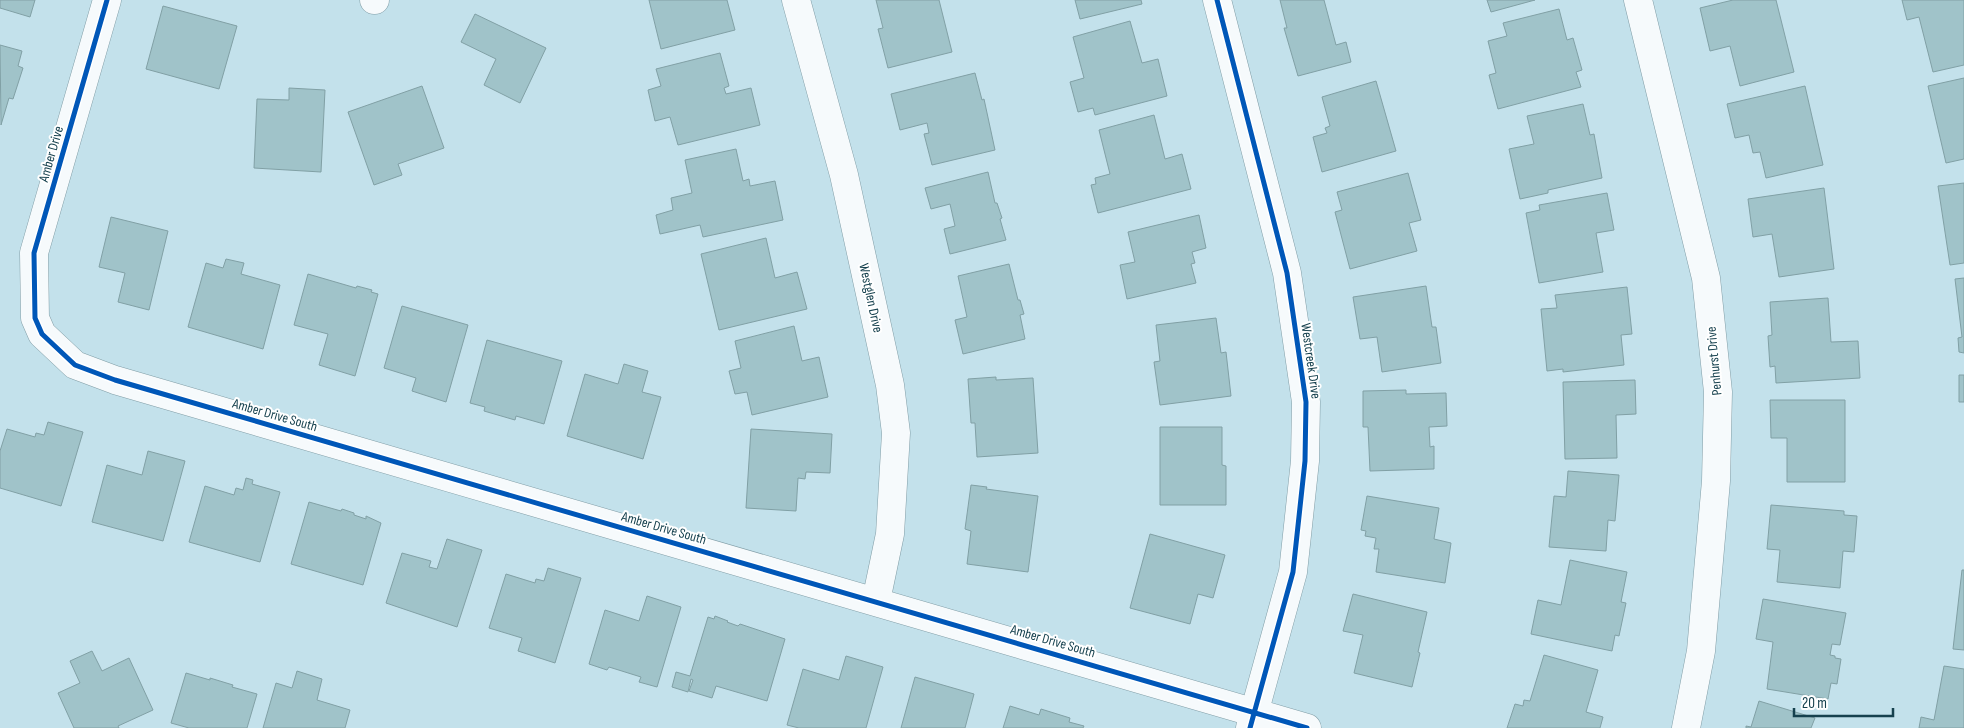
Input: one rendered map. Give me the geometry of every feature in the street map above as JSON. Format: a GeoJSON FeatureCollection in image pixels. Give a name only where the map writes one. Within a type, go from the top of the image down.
{"type":"FeatureCollection","features":[{"type":"Feature","properties":{"kind":"street","name":"Amber Drive"},"geometry":{"type":"LineString","coordinates":[[35,318],[34,253],[107,0]]}},
{"type":"Feature","properties":{"kind":"street","name":"Westglen Drive"},"geometry":{"type":"LineString","coordinates":[[796,0],[844,175],[890,385],[896,433],[890,534],[876,601]]}},
{"type":"Feature","properties":{"kind":"street","name":"Westcreek Drive"},"geometry":{"type":"LineString","coordinates":[[1217,0],[1287,273],[1306,402],[1305,461],[1293,572],[1253,720]]}},
{"type":"Feature","properties":{"kind":"street","name":"Penhurst Drive"},"geometry":{"type":"LineString","coordinates":[[1638,0],[1706,278],[1718,392],[1716,481],[1701,651],[1686,728]]}},
{"type":"Feature","properties":{"kind":"street","name":"Amber Drive South"},"geometry":{"type":"LineString","coordinates":[[35,318],[42,334],[75,365],[115,380],[876,601],[1253,720],[1308,728]]}},
{"type":"Feature","properties":{"kind":"building"},"geometry":{"type":"Polygon","coordinates":[[[0,0],[35,0],[30,17],[0,8],[0,0]]]}},
{"type":"Feature","properties":{"kind":"building"},"geometry":{"type":"Polygon","coordinates":[[[649,0],[727,0],[735,30],[661,49],[649,0]]]}},
{"type":"Feature","properties":{"kind":"building"},"geometry":{"type":"Polygon","coordinates":[[[876,0],[939,0],[952,52],[888,68],[878,29],[883,28],[876,0]]]}},
{"type":"Feature","properties":{"kind":"building"},"geometry":{"type":"Polygon","coordinates":[[[1075,0],[1141,0],[1142,4],[1080,19],[1075,0]]]}},
{"type":"Feature","properties":{"kind":"building"},"geometry":{"type":"Polygon","coordinates":[[[1280,0],[1324,0],[1336,45],[1346,42],[1351,62],[1298,76],[1284,28],[1287,28],[1280,0]]]}},
{"type":"Feature","properties":{"kind":"building"},"geometry":{"type":"Polygon","coordinates":[[[1487,0],[1535,0],[1491,12],[1487,0]]]}},
{"type":"Feature","properties":{"kind":"building"},"geometry":{"type":"Polygon","coordinates":[[[1733,0],[1776,0],[1794,72],[1740,86],[1730,46],[1710,51],[1700,8],[1733,0]]]}},
{"type":"Feature","properties":{"kind":"building"},"geometry":{"type":"Polygon","coordinates":[[[1902,0],[1964,0],[1964,65],[1933,72],[1919,17],[1907,20],[1902,0]]]}},
{"type":"Feature","properties":{"kind":"building"},"geometry":{"type":"Polygon","coordinates":[[[163,6],[237,26],[219,89],[146,69],[163,6]]]}},
{"type":"Feature","properties":{"kind":"building"},"geometry":{"type":"Polygon","coordinates":[[[1559,9],[1567,40],[1573,38],[1582,70],[1576,72],[1581,87],[1498,109],[1489,75],[1496,73],[1488,41],[1507,36],[1503,23],[1559,9]]]}},
{"type":"Feature","properties":{"kind":"building"},"geometry":{"type":"Polygon","coordinates":[[[475,14],[546,48],[520,103],[484,85],[496,59],[461,42],[475,14]]]}},
{"type":"Feature","properties":{"kind":"building"},"geometry":{"type":"Polygon","coordinates":[[[1130,21],[1142,63],[1158,59],[1167,96],[1095,115],[1093,108],[1078,112],[1070,82],[1084,78],[1073,37],[1130,21]]]}},
{"type":"Feature","properties":{"kind":"building"},"geometry":{"type":"Polygon","coordinates":[[[0,45],[22,51],[18,66],[23,68],[13,99],[9,98],[1,125],[0,45]]]}},
{"type":"Feature","properties":{"kind":"building"},"geometry":{"type":"Polygon","coordinates":[[[720,53],[729,86],[724,88],[726,94],[751,88],[760,125],[678,145],[670,117],[655,121],[648,90],[661,86],[656,69],[720,53]]]}},
{"type":"Feature","properties":{"kind":"building"},"geometry":{"type":"Polygon","coordinates":[[[975,73],[982,100],[984,99],[995,150],[932,165],[924,134],[929,133],[927,123],[900,130],[891,94],[975,73]]]}},
{"type":"Feature","properties":{"kind":"building"},"geometry":{"type":"Polygon","coordinates":[[[1964,78],[1964,159],[1946,163],[1928,86],[1964,78]]]}},
{"type":"Feature","properties":{"kind":"building"},"geometry":{"type":"Polygon","coordinates":[[[1376,81],[1396,151],[1322,172],[1313,137],[1327,133],[1325,128],[1330,126],[1322,97],[1376,81]]]}},
{"type":"Feature","properties":{"kind":"building"},"geometry":{"type":"Polygon","coordinates":[[[422,86],[444,148],[398,164],[402,175],[374,185],[348,112],[422,86]]]}},
{"type":"Feature","properties":{"kind":"building"},"geometry":{"type":"Polygon","coordinates":[[[1805,86],[1823,165],[1766,178],[1760,152],[1753,153],[1749,135],[1735,138],[1727,104],[1805,86]]]}},
{"type":"Feature","properties":{"kind":"building"},"geometry":{"type":"Polygon","coordinates":[[[289,88],[325,90],[321,172],[254,168],[257,99],[289,100],[289,88]]]}},
{"type":"Feature","properties":{"kind":"building"},"geometry":{"type":"Polygon","coordinates":[[[1583,104],[1590,135],[1594,134],[1602,178],[1548,190],[1548,193],[1520,199],[1509,149],[1534,144],[1527,116],[1583,104]]]}},
{"type":"Feature","properties":{"kind":"building"},"geometry":{"type":"Polygon","coordinates":[[[1154,115],[1165,159],[1182,154],[1191,189],[1098,213],[1091,185],[1096,184],[1095,178],[1110,174],[1099,130],[1154,115]]]}},
{"type":"Feature","properties":{"kind":"building"},"geometry":{"type":"Polygon","coordinates":[[[736,149],[743,181],[749,179],[750,186],[775,181],[783,220],[703,237],[700,225],[660,234],[656,215],[673,210],[671,198],[692,193],[685,160],[736,149]]]}},
{"type":"Feature","properties":{"kind":"building"},"geometry":{"type":"Polygon","coordinates":[[[988,172],[995,203],[997,203],[1002,218],[1000,219],[1006,240],[950,254],[944,229],[955,226],[950,204],[931,209],[925,188],[988,172]]]}},
{"type":"Feature","properties":{"kind":"building"},"geometry":{"type":"Polygon","coordinates":[[[1408,173],[1421,220],[1409,223],[1417,251],[1350,269],[1335,212],[1342,210],[1337,192],[1408,173]]]}},
{"type":"Feature","properties":{"kind":"building"},"geometry":{"type":"Polygon","coordinates":[[[1964,183],[1964,263],[1950,265],[1938,186],[1964,183]]]}},
{"type":"Feature","properties":{"kind":"building"},"geometry":{"type":"Polygon","coordinates":[[[1824,188],[1834,269],[1779,277],[1772,234],[1753,237],[1748,199],[1824,188]]]}},
{"type":"Feature","properties":{"kind":"building"},"geometry":{"type":"Polygon","coordinates":[[[1607,193],[1614,230],[1596,233],[1603,272],[1539,283],[1526,213],[1540,210],[1539,205],[1607,193]]]}},
{"type":"Feature","properties":{"kind":"building"},"geometry":{"type":"Polygon","coordinates":[[[1199,215],[1206,248],[1192,252],[1195,263],[1191,264],[1196,283],[1127,299],[1120,265],[1135,262],[1128,232],[1199,215]]]}},
{"type":"Feature","properties":{"kind":"building"},"geometry":{"type":"Polygon","coordinates":[[[111,217],[168,231],[149,310],[118,302],[125,273],[99,267],[111,217]]]}},
{"type":"Feature","properties":{"kind":"building"},"geometry":{"type":"Polygon","coordinates":[[[766,238],[775,278],[797,272],[807,309],[719,330],[701,254],[766,238]]]}},
{"type":"Feature","properties":{"kind":"building"},"geometry":{"type":"Polygon","coordinates":[[[226,259],[244,263],[241,274],[280,285],[263,349],[188,327],[206,263],[223,268],[226,259]]]}},
{"type":"Feature","properties":{"kind":"building"},"geometry":{"type":"Polygon","coordinates":[[[1009,264],[1018,300],[1020,300],[1024,314],[1020,315],[1025,339],[963,354],[955,320],[967,317],[958,276],[1009,264]]]}},
{"type":"Feature","properties":{"kind":"building"},"geometry":{"type":"Polygon","coordinates":[[[308,274],[356,288],[357,286],[372,290],[371,292],[378,294],[355,376],[319,365],[328,334],[294,325],[308,274]]]}},
{"type":"Feature","properties":{"kind":"building"},"geometry":{"type":"Polygon","coordinates":[[[1964,278],[1964,353],[1959,352],[1958,338],[1962,337],[1955,279],[1964,278]]]}},
{"type":"Feature","properties":{"kind":"building"},"geometry":{"type":"Polygon","coordinates":[[[1426,286],[1432,327],[1436,327],[1441,363],[1382,372],[1377,337],[1360,339],[1353,297],[1426,286]]]}},
{"type":"Feature","properties":{"kind":"building"},"geometry":{"type":"Polygon","coordinates":[[[1627,287],[1632,334],[1621,335],[1624,365],[1563,372],[1563,369],[1547,371],[1541,309],[1557,308],[1555,295],[1627,287]]]}},
{"type":"Feature","properties":{"kind":"building"},"geometry":{"type":"Polygon","coordinates":[[[1828,298],[1831,342],[1858,341],[1860,378],[1776,383],[1775,366],[1770,367],[1768,336],[1772,335],[1770,302],[1828,298]]]}},
{"type":"Feature","properties":{"kind":"building"},"geometry":{"type":"Polygon","coordinates":[[[402,306],[468,325],[446,402],[412,391],[416,378],[384,368],[402,306]]]}},
{"type":"Feature","properties":{"kind":"building"},"geometry":{"type":"Polygon","coordinates":[[[1216,318],[1221,353],[1226,352],[1231,396],[1160,405],[1154,362],[1160,361],[1156,325],[1216,318]]]}},
{"type":"Feature","properties":{"kind":"building"},"geometry":{"type":"Polygon","coordinates":[[[794,326],[802,361],[819,357],[828,397],[752,415],[747,392],[735,394],[729,371],[741,368],[735,341],[794,326]]]}},
{"type":"Feature","properties":{"kind":"building"},"geometry":{"type":"Polygon","coordinates":[[[487,340],[562,361],[544,424],[516,416],[515,420],[484,411],[485,407],[470,403],[487,340]]]}},
{"type":"Feature","properties":{"kind":"building"},"geometry":{"type":"Polygon","coordinates":[[[624,364],[648,371],[642,392],[661,397],[643,459],[567,436],[585,374],[618,384],[624,364]]]}},
{"type":"Feature","properties":{"kind":"building"},"geometry":{"type":"Polygon","coordinates":[[[1959,375],[1964,375],[1964,402],[1959,402],[1959,375]]]}},
{"type":"Feature","properties":{"kind":"building"},"geometry":{"type":"Polygon","coordinates":[[[996,377],[996,380],[1033,378],[1038,453],[977,457],[975,423],[971,423],[968,379],[996,377]]]}},
{"type":"Feature","properties":{"kind":"building"},"geometry":{"type":"Polygon","coordinates":[[[1635,380],[1636,414],[1616,415],[1617,458],[1565,459],[1563,382],[1635,380]]]}},
{"type":"Feature","properties":{"kind":"building"},"geometry":{"type":"Polygon","coordinates":[[[1406,390],[1406,394],[1446,393],[1447,426],[1429,427],[1430,447],[1434,446],[1434,469],[1370,471],[1368,427],[1363,427],[1363,391],[1406,390]]]}},
{"type":"Feature","properties":{"kind":"building"},"geometry":{"type":"Polygon","coordinates":[[[1770,400],[1845,400],[1845,482],[1787,482],[1787,438],[1771,438],[1770,400]]]}},
{"type":"Feature","properties":{"kind":"building"},"geometry":{"type":"Polygon","coordinates":[[[48,422],[83,432],[61,506],[0,488],[0,451],[7,429],[35,437],[36,433],[44,435],[48,422]]]}},
{"type":"Feature","properties":{"kind":"building"},"geometry":{"type":"Polygon","coordinates":[[[1160,427],[1222,427],[1222,465],[1226,466],[1226,505],[1160,505],[1160,427]]]}},
{"type":"Feature","properties":{"kind":"building"},"geometry":{"type":"Polygon","coordinates":[[[751,429],[832,434],[830,473],[806,472],[805,479],[798,478],[796,511],[746,508],[751,429]]]}},
{"type":"Feature","properties":{"kind":"building"},"geometry":{"type":"Polygon","coordinates":[[[148,451],[185,461],[163,541],[92,522],[107,465],[142,475],[148,451]]]}},
{"type":"Feature","properties":{"kind":"building"},"geometry":{"type":"Polygon","coordinates":[[[1568,471],[1619,475],[1615,521],[1608,520],[1606,551],[1549,547],[1554,496],[1566,497],[1568,471]]]}},
{"type":"Feature","properties":{"kind":"building"},"geometry":{"type":"Polygon","coordinates":[[[246,478],[253,480],[252,484],[280,492],[260,562],[189,542],[205,486],[234,495],[236,488],[243,490],[246,478]]]}},
{"type":"Feature","properties":{"kind":"building"},"geometry":{"type":"Polygon","coordinates":[[[971,485],[987,487],[986,489],[1038,496],[1028,572],[967,564],[971,531],[965,529],[971,485]]]}},
{"type":"Feature","properties":{"kind":"building"},"geometry":{"type":"Polygon","coordinates":[[[1367,496],[1439,508],[1434,539],[1451,543],[1445,583],[1376,572],[1379,549],[1374,549],[1376,538],[1365,536],[1366,531],[1361,530],[1367,496]]]}},
{"type":"Feature","properties":{"kind":"building"},"geometry":{"type":"Polygon","coordinates":[[[309,502],[341,511],[342,509],[366,519],[366,516],[381,523],[363,585],[291,564],[309,502]]]}},
{"type":"Feature","properties":{"kind":"building"},"geometry":{"type":"Polygon","coordinates":[[[1771,505],[1844,511],[1844,515],[1857,516],[1854,552],[1843,551],[1840,588],[1777,582],[1780,550],[1767,549],[1771,505]]]}},
{"type":"Feature","properties":{"kind":"building"},"geometry":{"type":"Polygon","coordinates":[[[1150,534],[1225,555],[1213,598],[1198,594],[1190,624],[1130,608],[1150,534]]]}},
{"type":"Feature","properties":{"kind":"building"},"geometry":{"type":"Polygon","coordinates":[[[447,539],[482,550],[457,627],[386,603],[402,553],[431,561],[429,567],[437,569],[447,539]]]}},
{"type":"Feature","properties":{"kind":"building"},"geometry":{"type":"Polygon","coordinates":[[[1570,560],[1627,572],[1621,602],[1626,603],[1619,636],[1615,635],[1612,651],[1531,634],[1538,600],[1561,605],[1570,560]]]}},
{"type":"Feature","properties":{"kind":"building"},"geometry":{"type":"Polygon","coordinates":[[[548,568],[581,578],[555,663],[518,651],[522,638],[489,628],[506,574],[535,583],[536,579],[544,581],[548,568]]]}},
{"type":"Feature","properties":{"kind":"building"},"geometry":{"type":"Polygon","coordinates":[[[1962,570],[1964,570],[1964,650],[1953,649],[1962,570]]]}},
{"type":"Feature","properties":{"kind":"building"},"geometry":{"type":"Polygon","coordinates":[[[1353,594],[1427,612],[1412,687],[1354,673],[1363,635],[1343,631],[1353,594]]]}},
{"type":"Feature","properties":{"kind":"building"},"geometry":{"type":"Polygon","coordinates":[[[647,596],[681,607],[657,687],[639,682],[641,677],[609,667],[607,670],[589,664],[605,610],[639,621],[647,596]]]}},
{"type":"Feature","properties":{"kind":"building"},"geometry":{"type":"Polygon","coordinates":[[[1763,599],[1846,613],[1840,645],[1832,644],[1830,655],[1841,659],[1837,684],[1831,683],[1828,699],[1767,689],[1773,642],[1756,639],[1763,599]]]}},
{"type":"Feature","properties":{"kind":"building"},"geometry":{"type":"Polygon","coordinates":[[[715,616],[738,626],[740,624],[785,639],[767,701],[716,686],[712,698],[689,691],[693,680],[691,679],[688,692],[672,687],[676,672],[690,676],[708,617],[714,619],[715,616]]]}},
{"type":"Feature","properties":{"kind":"building"},"geometry":{"type":"Polygon","coordinates":[[[92,651],[102,671],[129,658],[153,710],[118,726],[119,728],[74,728],[58,693],[80,683],[70,661],[92,651]]]}},
{"type":"Feature","properties":{"kind":"building"},"geometry":{"type":"Polygon","coordinates":[[[1544,655],[1598,670],[1586,712],[1603,717],[1600,728],[1507,728],[1515,704],[1523,706],[1524,700],[1530,701],[1544,655]]]}},
{"type":"Feature","properties":{"kind":"building"},"geometry":{"type":"Polygon","coordinates":[[[846,656],[883,667],[866,728],[799,728],[787,725],[803,669],[839,680],[846,656]]]}},
{"type":"Feature","properties":{"kind":"building"},"geometry":{"type":"Polygon","coordinates":[[[1944,666],[1964,669],[1964,728],[1919,728],[1921,717],[1934,720],[1944,666]]]}},
{"type":"Feature","properties":{"kind":"building"},"geometry":{"type":"Polygon","coordinates":[[[297,671],[322,679],[317,700],[350,710],[345,728],[263,728],[276,683],[292,688],[297,671]]]}},
{"type":"Feature","properties":{"kind":"building"},"geometry":{"type":"Polygon","coordinates":[[[186,673],[210,680],[210,678],[257,694],[247,728],[189,728],[171,723],[186,673]]]}},
{"type":"Feature","properties":{"kind":"building"},"geometry":{"type":"Polygon","coordinates":[[[915,677],[974,694],[965,728],[901,728],[915,677]]]}},
{"type":"Feature","properties":{"kind":"building"},"geometry":{"type":"Polygon","coordinates":[[[1759,701],[1815,718],[1811,728],[1746,728],[1746,726],[1751,727],[1759,701]]]}},
{"type":"Feature","properties":{"kind":"building"},"geometry":{"type":"Polygon","coordinates":[[[1010,706],[1039,715],[1041,709],[1070,718],[1069,722],[1084,726],[1083,728],[1003,728],[1010,706]]]}},
{"type":"Feature","properties":{"kind":"cycle path"},"geometry":{"type":"LineString","coordinates":[[107,0],[34,253],[35,318],[42,334],[75,365],[115,380],[1307,728]]}},
{"type":"Feature","properties":{"kind":"cycle path"},"geometry":{"type":"LineString","coordinates":[[1217,0],[1287,273],[1306,402],[1305,461],[1293,572],[1250,728]]}}]}
